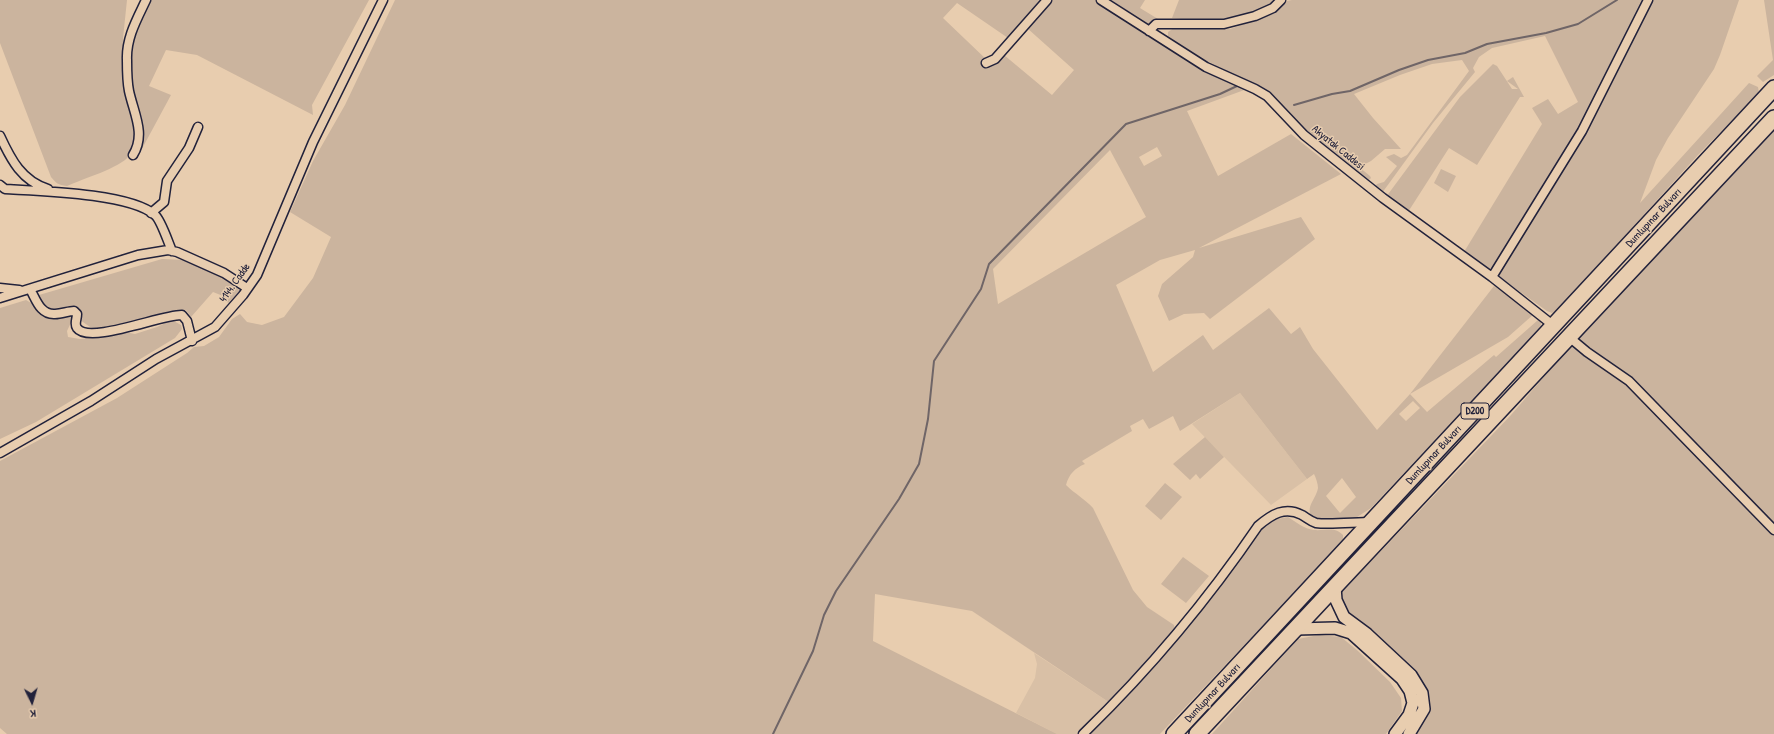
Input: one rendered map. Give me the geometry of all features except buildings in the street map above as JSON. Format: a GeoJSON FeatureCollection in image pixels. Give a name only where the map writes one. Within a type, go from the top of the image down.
{"type":"FeatureCollection","features":[{"type":"Feature","properties":{"kind":"highway","name":"Dumlupınar Bulvarı"},"geometry":{"type":"LineString","coordinates":[[1174,734],[1774,88]]}},
{"type":"Feature","properties":{"kind":"highway","name":"Dumlupınar Bulvarı"},"geometry":{"type":"LineString","coordinates":[[1197,734],[1774,118]]}},
{"type":"Feature","properties":{"kind":"main road"},"geometry":{"type":"LineString","coordinates":[[1335,587],[1336,600],[1344,617],[1367,634],[1411,675],[1422,692],[1424,709],[1409,734]]}},
{"type":"Feature","properties":{"kind":"main road"},"geometry":{"type":"LineString","coordinates":[[1296,628],[1335,628],[1351,633],[1402,678],[1410,691],[1413,703],[1409,715],[1395,734]]}},
{"type":"Feature","properties":{"kind":"street"},"geometry":{"type":"LineString","coordinates":[[133,155],[138,146],[140,137],[139,126],[128,89],[126,59],[129,37],[146,0]]}},
{"type":"Feature","properties":{"kind":"street","name":"4144. Cadde"},"geometry":{"type":"LineString","coordinates":[[0,453],[91,401],[156,359],[192,341],[215,327],[257,275],[313,142],[383,0]]}},
{"type":"Feature","properties":{"kind":"street"},"geometry":{"type":"LineString","coordinates":[[986,63],[995,59],[1047,0]]}},
{"type":"Feature","properties":{"kind":"street","name":"Akyatak Caddesi"},"geometry":{"type":"LineString","coordinates":[[1101,0],[1206,67],[1267,96],[1304,135],[1383,198],[1492,277],[1554,326]]}},
{"type":"Feature","properties":{"kind":"street"},"geometry":{"type":"LineString","coordinates":[[1149,31],[1156,24],[1224,24],[1255,16],[1273,8],[1281,0]]}},
{"type":"Feature","properties":{"kind":"street"},"geometry":{"type":"LineString","coordinates":[[1492,277],[1582,131],[1648,0]]}},
{"type":"Feature","properties":{"kind":"street"},"geometry":{"type":"LineString","coordinates":[[151,213],[164,202],[167,181],[189,148],[198,127]]}},
{"type":"Feature","properties":{"kind":"street"},"geometry":{"type":"LineString","coordinates":[[0,136],[10,158],[20,172],[38,186],[62,193]]}},
{"type":"Feature","properties":{"kind":"street"},"geometry":{"type":"LineString","coordinates":[[0,185],[5,189],[62,193],[123,201],[143,208],[156,215],[172,251]]}},
{"type":"Feature","properties":{"kind":"street"},"geometry":{"type":"LineString","coordinates":[[0,298],[138,255],[158,251],[172,251],[224,273],[247,288]]}},
{"type":"Feature","properties":{"kind":"street"},"geometry":{"type":"LineString","coordinates":[[0,288],[27,290],[41,309],[46,312],[55,314],[74,311],[77,314],[75,324],[82,332],[92,333],[108,331],[154,322],[174,315],[182,315],[187,321],[192,341]]}},
{"type":"Feature","properties":{"kind":"street"},"geometry":{"type":"LineString","coordinates":[[1569,337],[1586,352],[1629,381],[1774,530]]}},
{"type":"Feature","properties":{"kind":"street"},"geometry":{"type":"LineString","coordinates":[[1083,734],[1183,628],[1201,606],[1258,526],[1268,517],[1280,511],[1286,510],[1294,512],[1317,523],[1372,522]]}},
{"type":"Feature","properties":{"kind":"shaded area"},"geometry":{"type":"Polygon","coordinates":[[[0,0],[127,0],[123,38],[136,132],[133,150],[129,156],[118,165],[67,186],[61,185],[54,181],[51,177],[0,43],[0,0]]]}},
{"type":"Feature","properties":{"kind":"shaded area"},"geometry":{"type":"Polygon","coordinates":[[[149,0],[369,0],[312,105],[313,115],[197,55],[166,50],[149,86],[171,95],[137,158],[133,159],[140,148],[143,139],[142,125],[130,86],[129,60],[135,32],[149,0]]]}},
{"type":"Feature","properties":{"kind":"shaded area"},"geometry":{"type":"Polygon","coordinates":[[[395,0],[1043,0],[1008,38],[957,3],[943,18],[988,61],[993,55],[1004,55],[1052,95],[1074,70],[1027,28],[1051,0],[1095,0],[1247,89],[1187,111],[1218,176],[1291,134],[1341,174],[1199,248],[1301,217],[1315,239],[1210,319],[1204,313],[1184,314],[1169,321],[1158,296],[1162,284],[1193,257],[1195,250],[1160,260],[1116,285],[1153,372],[1203,335],[1213,350],[1269,308],[1291,334],[1300,327],[1313,349],[1377,430],[1410,394],[1427,412],[1494,355],[1496,357],[1538,320],[1541,322],[1541,325],[1530,339],[1371,508],[1354,519],[1333,521],[1313,519],[1310,507],[1318,488],[1314,474],[1307,479],[1240,393],[1180,431],[1173,416],[1149,429],[1143,419],[1130,426],[1132,431],[1082,461],[1085,464],[1078,467],[1073,472],[1066,485],[1093,508],[1133,590],[1147,607],[1174,625],[1175,631],[1110,703],[972,611],[875,594],[873,641],[1057,734],[7,734],[0,728],[0,461],[117,398],[194,347],[204,346],[219,337],[232,319],[240,314],[247,322],[262,325],[284,317],[313,278],[331,237],[290,212],[313,161],[345,105],[395,0]],[[1157,147],[1139,157],[1144,166],[1162,156],[1157,147]],[[1110,150],[993,269],[998,304],[1146,217],[1110,150]],[[1413,401],[1399,414],[1406,421],[1420,408],[1413,401]],[[1342,478],[1326,496],[1340,513],[1356,497],[1342,478]]]}},
{"type":"Feature","properties":{"kind":"shaded area"},"geometry":{"type":"Polygon","coordinates":[[[1111,0],[1145,0],[1140,8],[1158,19],[1149,25],[1111,0]]]}},
{"type":"Feature","properties":{"kind":"shaded area"},"geometry":{"type":"Polygon","coordinates":[[[1179,0],[1277,0],[1266,8],[1249,14],[1222,21],[1211,22],[1172,18],[1179,0]]]}},
{"type":"Feature","properties":{"kind":"shaded area"},"geometry":{"type":"Polygon","coordinates":[[[1644,0],[1586,116],[1563,158],[1493,267],[1489,269],[1464,252],[1542,124],[1532,108],[1548,99],[1558,114],[1578,102],[1545,36],[1492,48],[1479,57],[1473,68],[1475,72],[1433,123],[1382,193],[1375,187],[1377,184],[1384,182],[1397,166],[1386,157],[1394,154],[1401,158],[1407,155],[1469,71],[1462,60],[1432,64],[1400,75],[1354,94],[1401,149],[1385,149],[1371,161],[1359,167],[1371,178],[1369,180],[1365,179],[1298,125],[1266,90],[1187,51],[1168,36],[1168,32],[1174,28],[1230,29],[1276,13],[1287,1],[1644,0]]]}},
{"type":"Feature","properties":{"kind":"shaded area"},"geometry":{"type":"Polygon","coordinates":[[[1650,0],[1739,0],[1714,69],[1668,138],[1656,160],[1640,203],[1749,83],[1758,87],[1759,93],[1698,155],[1559,308],[1552,313],[1499,277],[1499,273],[1573,151],[1650,0]]]}},
{"type":"Feature","properties":{"kind":"shaded area"},"geometry":{"type":"Polygon","coordinates":[[[1764,0],[1774,0],[1774,75],[1763,82],[1757,76],[1773,60],[1764,0]]]}},
{"type":"Feature","properties":{"kind":"shaded area"},"geometry":{"type":"Polygon","coordinates":[[[1493,64],[1497,66],[1512,89],[1518,89],[1507,81],[1513,77],[1524,97],[1520,97],[1477,165],[1449,148],[1408,212],[1386,197],[1460,97],[1493,64]]]}},
{"type":"Feature","properties":{"kind":"shaded area"},"geometry":{"type":"Polygon","coordinates":[[[1774,128],[1774,734],[1416,734],[1425,717],[1427,701],[1423,687],[1415,674],[1404,662],[1346,617],[1340,594],[1511,415],[1567,350],[1774,128]]]}},
{"type":"Feature","properties":{"kind":"shaded area"},"geometry":{"type":"Polygon","coordinates":[[[1441,169],[1456,176],[1448,192],[1434,183],[1441,169]]]}},
{"type":"Feature","properties":{"kind":"shaded area"},"geometry":{"type":"Polygon","coordinates":[[[162,259],[186,260],[229,280],[240,291],[228,303],[223,296],[213,292],[191,317],[186,310],[163,313],[139,322],[93,329],[80,320],[82,313],[79,308],[56,311],[46,309],[40,301],[39,295],[162,259]]]}},
{"type":"Feature","properties":{"kind":"shaded area"},"geometry":{"type":"Polygon","coordinates":[[[1494,286],[1534,314],[1508,337],[1410,394],[1494,286]]]}},
{"type":"Feature","properties":{"kind":"shaded area"},"geometry":{"type":"Polygon","coordinates":[[[26,300],[33,304],[42,316],[60,317],[75,314],[67,331],[68,337],[80,339],[101,337],[125,332],[135,334],[157,327],[172,320],[181,325],[182,329],[175,338],[36,422],[0,439],[0,308],[26,300]]]}},
{"type":"Feature","properties":{"kind":"shaded area"},"geometry":{"type":"Polygon","coordinates":[[[1240,393],[1307,479],[1271,505],[1192,424],[1240,393]]]}},
{"type":"Feature","properties":{"kind":"shaded area"},"geometry":{"type":"Polygon","coordinates":[[[1205,437],[1224,457],[1200,479],[1196,474],[1190,480],[1173,464],[1205,437]]]}},
{"type":"Feature","properties":{"kind":"shaded area"},"geometry":{"type":"Polygon","coordinates":[[[1165,483],[1182,497],[1161,520],[1145,506],[1165,483]]]}},
{"type":"Feature","properties":{"kind":"shaded area"},"geometry":{"type":"Polygon","coordinates":[[[1288,517],[1300,525],[1310,529],[1333,530],[1340,532],[1343,535],[1343,539],[1160,734],[1088,734],[1213,596],[1258,530],[1272,520],[1288,517]]]}},
{"type":"Feature","properties":{"kind":"shaded area"},"geometry":{"type":"Polygon","coordinates":[[[1183,557],[1209,576],[1186,603],[1161,584],[1183,557]]]}},
{"type":"Feature","properties":{"kind":"shaded area"},"geometry":{"type":"Polygon","coordinates":[[[1319,635],[1341,637],[1390,682],[1401,698],[1402,711],[1386,734],[1212,734],[1298,639],[1319,635]]]}},
{"type":"Feature","properties":{"kind":"shaded area"},"geometry":{"type":"Polygon","coordinates":[[[1034,653],[1110,703],[1078,734],[1057,734],[1016,713],[1035,678],[1037,664],[1034,653]]]}},
{"type":"Feature","properties":{"kind":"waterway"},"geometry":{"type":"LineString","coordinates":[[1294,105],[1332,94],[1350,91],[1399,70],[1428,60],[1465,53],[1487,44],[1546,33],[1578,24],[1617,0]]}},
{"type":"Feature","properties":{"kind":"waterway"},"geometry":{"type":"LineString","coordinates":[[773,734],[813,651],[824,615],[836,591],[899,499],[919,464],[928,419],[934,361],[981,289],[989,264],[1126,124],[1220,94],[1237,86]]}}]}
